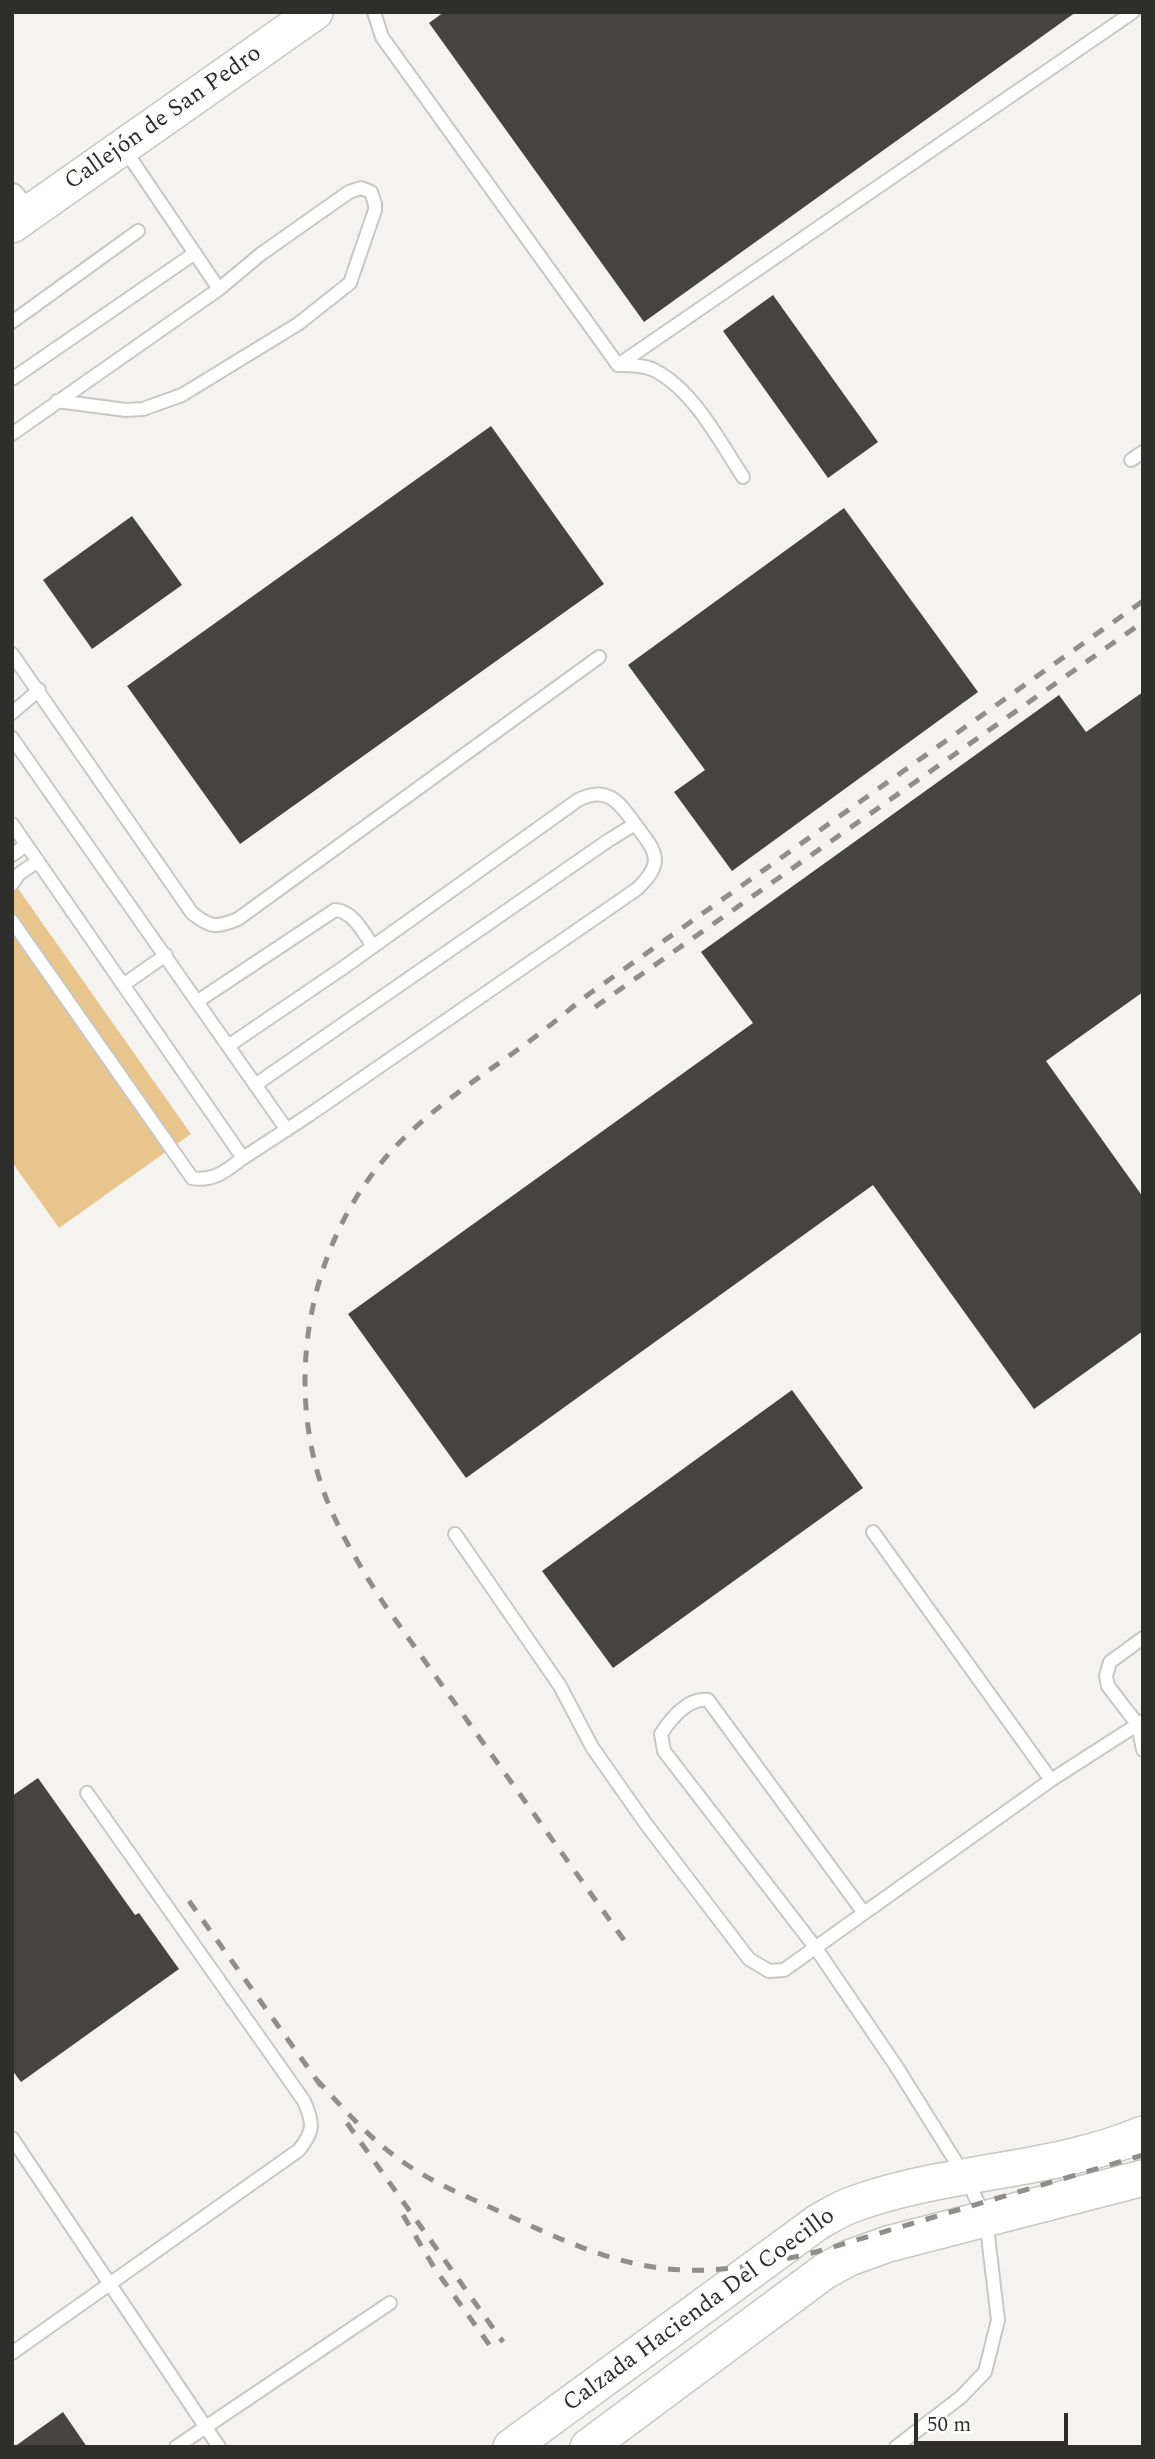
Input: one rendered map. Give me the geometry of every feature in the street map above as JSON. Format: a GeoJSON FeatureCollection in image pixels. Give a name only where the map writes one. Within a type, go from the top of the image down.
{"type":"FeatureCollection","features":[{"type":"Feature","properties":{"kind":"main road","name":"Callejón de San Pedro"},"geometry":{"type":"LineString","coordinates":[[17,212],[124,148],[315,12]]}},
{"type":"Feature","properties":{"kind":"main road","name":"Calzada Hacienda Del Coecillo"},"geometry":{"type":"LineString","coordinates":[[511,2447],[818,2222],[850,2205],[916,2186],[1067,2157],[1118,2144],[1143,2134]]}},
{"type":"Feature","properties":{"kind":"main road","name":"Calzada Hacienda Del Coecillo"},"geometry":{"type":"LineString","coordinates":[[589,2447],[825,2271],[849,2258],[888,2244],[1143,2178]]}},
{"type":"Feature","properties":{"kind":"lane"},"geometry":{"type":"LineString","coordinates":[[374,12],[382,37],[618,365],[654,369],[673,383],[702,414],[743,477]]}},
{"type":"Feature","properties":{"kind":"lane"},"geometry":{"type":"LineString","coordinates":[[618,365],[1133,12]]}},
{"type":"Feature","properties":{"kind":"lane"},"geometry":{"type":"LineString","coordinates":[[124,148],[219,289]]}},
{"type":"Feature","properties":{"kind":"lane"},"geometry":{"type":"LineString","coordinates":[[12,434],[57,401],[219,289],[261,254],[349,192],[366,189],[374,198],[375,210],[350,283],[298,324],[267,344],[182,396],[143,409],[126,410],[57,401]]}},
{"type":"Feature","properties":{"kind":"lane"},"geometry":{"type":"LineString","coordinates":[[12,321],[138,231]]}},
{"type":"Feature","properties":{"kind":"lane"},"geometry":{"type":"LineString","coordinates":[[12,379],[195,253]]}},
{"type":"Feature","properties":{"kind":"lane"},"geometry":{"type":"LineString","coordinates":[[1131,460],[1143,452]]}},
{"type":"Feature","properties":{"kind":"lane"},"geometry":{"type":"LineString","coordinates":[[14,662],[39,690],[192,913],[204,922],[219,927],[238,919],[599,657]]}},
{"type":"Feature","properties":{"kind":"lane"},"geometry":{"type":"LineString","coordinates":[[12,713],[39,690]]}},
{"type":"Feature","properties":{"kind":"lane"},"geometry":{"type":"LineString","coordinates":[[12,738],[287,1130]]}},
{"type":"Feature","properties":{"kind":"lane"},"geometry":{"type":"LineString","coordinates":[[12,921],[192,1178],[204,1180],[220,1175],[287,1130],[637,889],[652,874],[655,858],[653,849],[620,804],[601,793],[585,796],[229,1046]]}},
{"type":"Feature","properties":{"kind":"lane"},"geometry":{"type":"LineString","coordinates":[[12,824],[243,1158]]}},
{"type":"Feature","properties":{"kind":"lane"},"geometry":{"type":"LineString","coordinates":[[255,1085],[635,824]]}},
{"type":"Feature","properties":{"kind":"lane"},"geometry":{"type":"LineString","coordinates":[[12,855],[26,845]]}},
{"type":"Feature","properties":{"kind":"lane"},"geometry":{"type":"LineString","coordinates":[[12,884],[19,874],[38,861]]}},
{"type":"Feature","properties":{"kind":"lane"},"geometry":{"type":"LineString","coordinates":[[198,1001],[335,910],[341,910],[354,920],[372,945]]}},
{"type":"Feature","properties":{"kind":"lane"},"geometry":{"type":"LineString","coordinates":[[123,985],[166,955]]}},
{"type":"Feature","properties":{"kind":"lane"},"geometry":{"type":"LineString","coordinates":[[873,1532],[1051,1780]]}},
{"type":"Feature","properties":{"kind":"lane"},"geometry":{"type":"LineString","coordinates":[[454,1534],[560,1686],[592,1747],[646,1824],[749,1959],[769,1971],[783,1970],[1051,1780],[1140,1723]]}},
{"type":"Feature","properties":{"kind":"lane"},"geometry":{"type":"LineString","coordinates":[[1143,1638],[1110,1662],[1106,1676],[1108,1686],[1140,1723],[1143,1750]]}},
{"type":"Feature","properties":{"kind":"lane"},"geometry":{"type":"LineString","coordinates":[[864,1913],[708,1700],[702,1699],[687,1705],[667,1724],[661,1734],[664,1751],[815,1947],[966,2178],[986,2219],[998,2319],[985,2372],[961,2397],[896,2447]]}},
{"type":"Feature","properties":{"kind":"lane"},"geometry":{"type":"LineString","coordinates":[[12,2353],[112,2285],[299,2150],[310,2136],[312,2124],[304,2101],[87,1793]]}},
{"type":"Feature","properties":{"kind":"lane"},"geometry":{"type":"LineString","coordinates":[[12,2138],[219,2447]]}},
{"type":"Feature","properties":{"kind":"lane"},"geometry":{"type":"LineString","coordinates":[[176,2447],[390,2303]]}},
{"type":"Feature","properties":{"kind":"shaded area"},"geometry":{"type":"Polygon","coordinates":[[[12,880],[191,1134],[59,1228],[12,1162],[12,880]]]}},
{"type":"Feature","properties":{"kind":"building"},"geometry":{"type":"Polygon","coordinates":[[[444,12],[1076,12],[644,322],[429,23],[444,12]]]}},
{"type":"Feature","properties":{"kind":"building"},"geometry":{"type":"Polygon","coordinates":[[[773,295],[878,442],[828,478],[723,331],[773,295]]]}},
{"type":"Feature","properties":{"kind":"building"},"geometry":{"type":"Polygon","coordinates":[[[491,426],[604,584],[240,844],[127,686],[491,426]]]}},
{"type":"Feature","properties":{"kind":"building"},"geometry":{"type":"Polygon","coordinates":[[[844,508],[978,692],[732,871],[674,792],[705,770],[628,665],[844,508]]]}},
{"type":"Feature","properties":{"kind":"building"},"geometry":{"type":"Polygon","coordinates":[[[132,516],[182,585],[92,649],[43,580],[132,516]]]}},
{"type":"Feature","properties":{"kind":"building"},"geometry":{"type":"Polygon","coordinates":[[[1143,692],[1143,992],[1046,1061],[1143,1197],[1143,1331],[1034,1409],[873,1185],[466,1478],[348,1314],[753,1023],[701,952],[1059,695],[1086,732],[1143,692]]]}},
{"type":"Feature","properties":{"kind":"building"},"geometry":{"type":"Polygon","coordinates":[[[792,1390],[863,1488],[613,1668],[542,1571],[792,1390]]]}},
{"type":"Feature","properties":{"kind":"building"},"geometry":{"type":"Polygon","coordinates":[[[38,1778],[135,1915],[139,1913],[179,1969],[21,2082],[12,2070],[12,1796],[38,1778]]]}},
{"type":"Feature","properties":{"kind":"building"},"geometry":{"type":"Polygon","coordinates":[[[63,2412],[87,2447],[14,2447],[63,2412]]]}},
{"type":"Feature","properties":{"kind":"railway"},"geometry":{"type":"LineString","coordinates":[[624,1940],[384,1604],[366,1576],[328,1503],[310,1441],[305,1394],[307,1347],[314,1301],[328,1255],[348,1212],[373,1173],[404,1138],[436,1110],[589,994],[1143,601]]}},
{"type":"Feature","properties":{"kind":"railway"},"geometry":{"type":"LineString","coordinates":[[595,1007],[1143,622]]}},
{"type":"Feature","properties":{"kind":"railway"},"geometry":{"type":"LineString","coordinates":[[189,1901],[321,2086]]}},
{"type":"Feature","properties":{"kind":"railway"},"geometry":{"type":"LineString","coordinates":[[316,2079],[383,2147],[430,2178],[587,2249],[635,2264],[660,2268],[735,2268],[816,2252],[1143,2155]]}},
{"type":"Feature","properties":{"kind":"railway"},"geometry":{"type":"LineString","coordinates":[[347,2123],[503,2342]]}},
{"type":"Feature","properties":{"kind":"railway"},"geometry":{"type":"LineString","coordinates":[[403,2215],[435,2269],[493,2350]]}}]}
